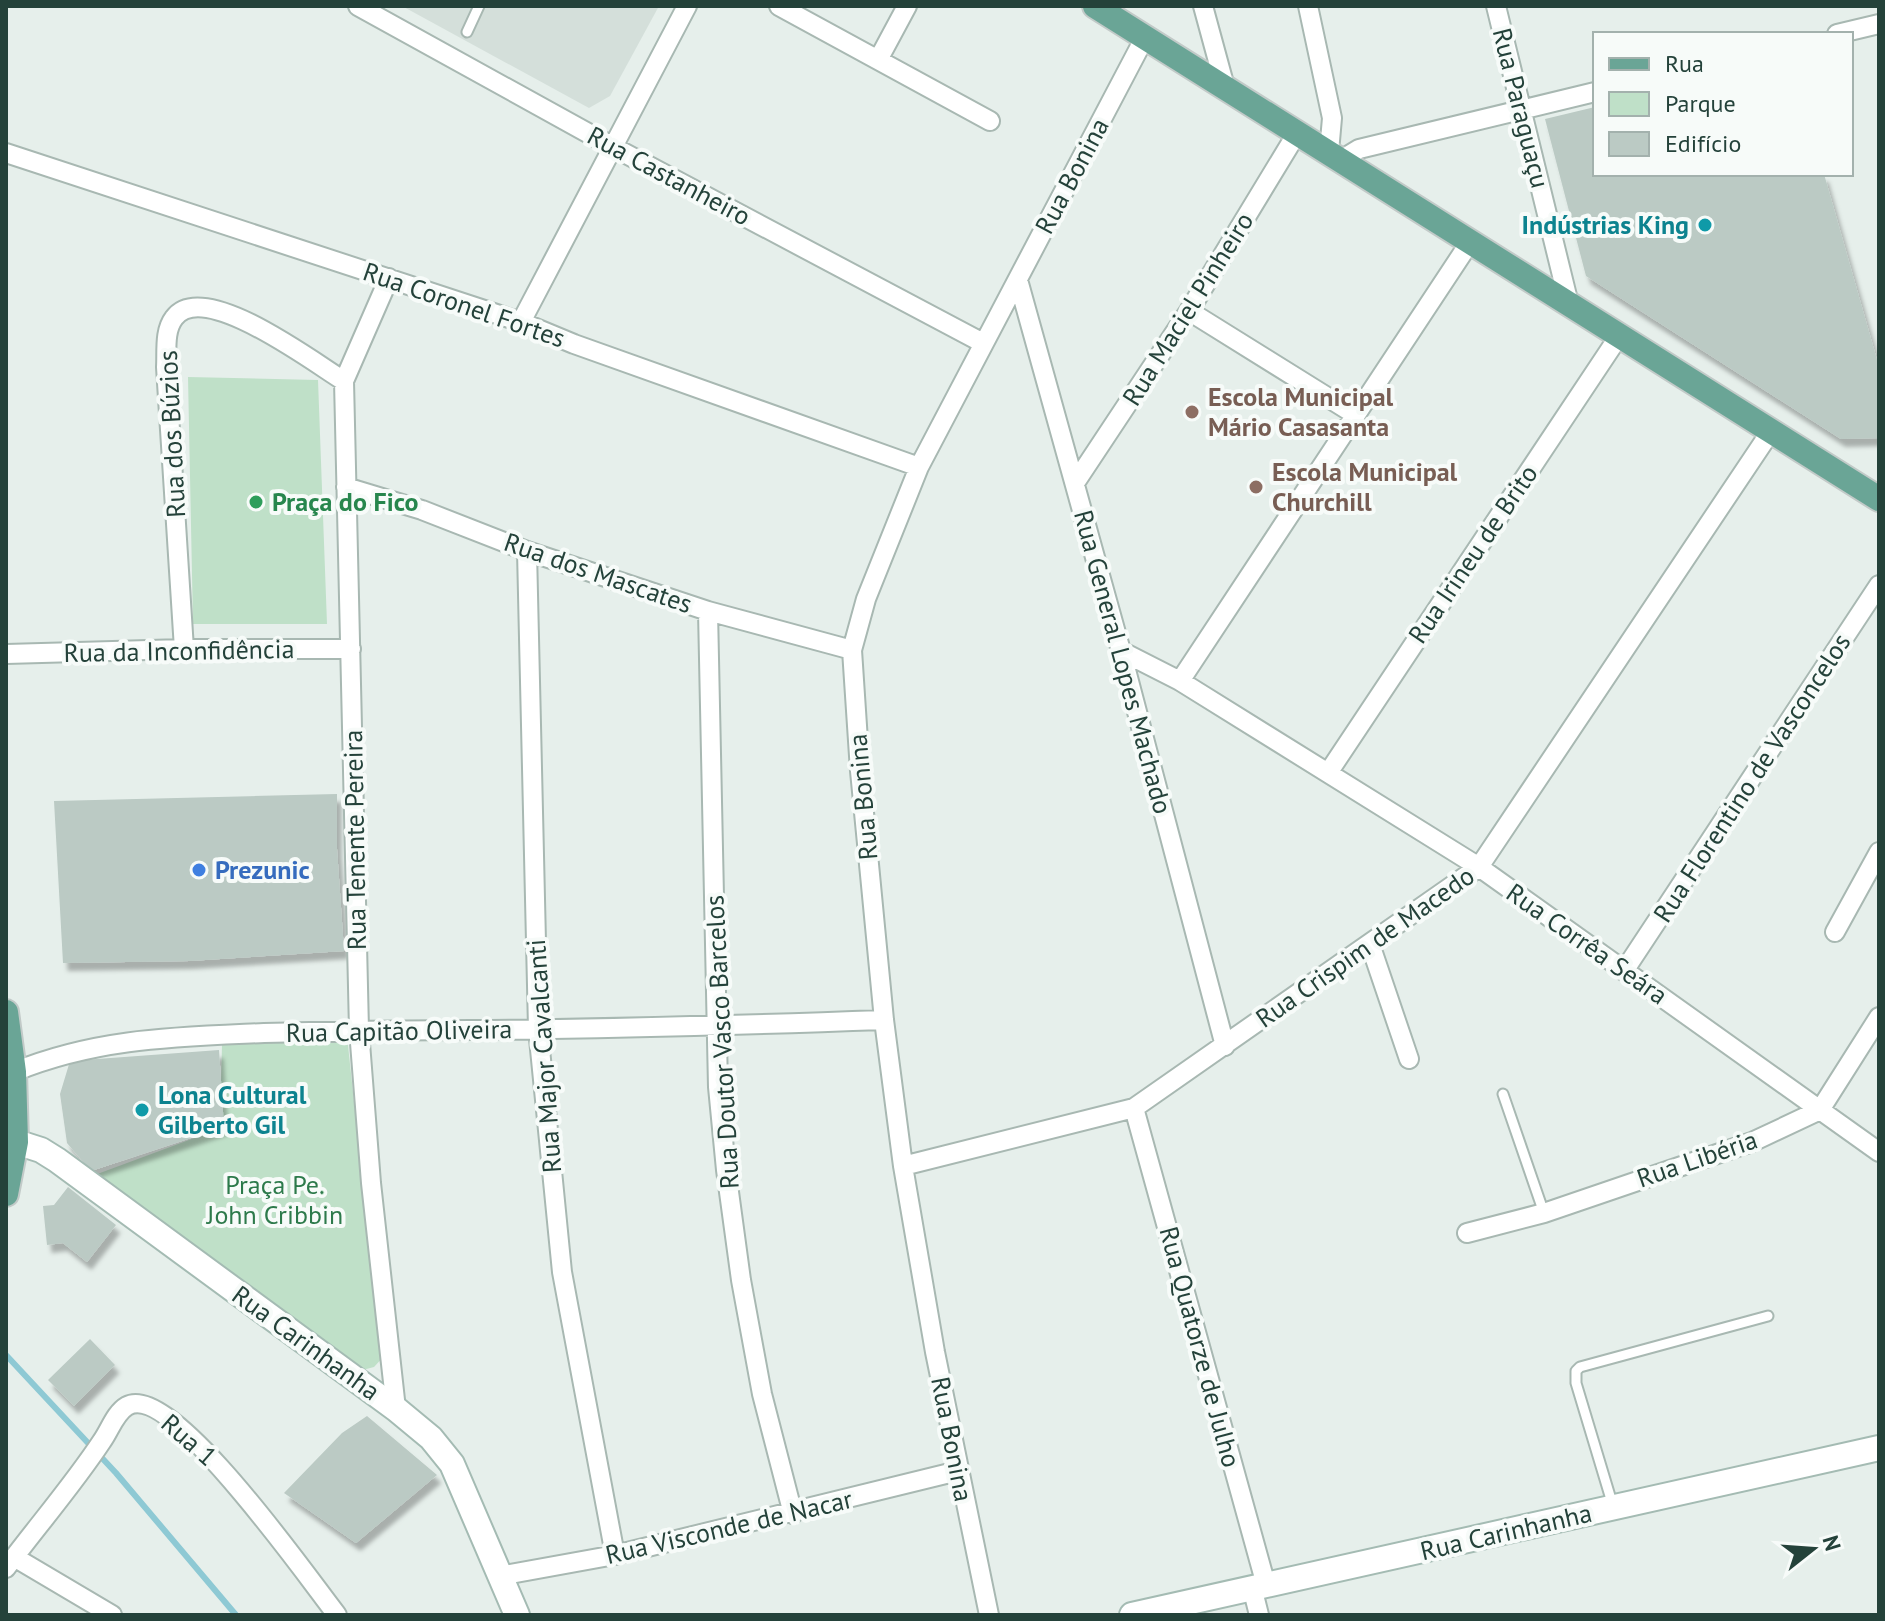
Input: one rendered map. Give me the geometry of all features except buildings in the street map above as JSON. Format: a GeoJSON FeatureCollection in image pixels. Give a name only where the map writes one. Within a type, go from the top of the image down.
{"type":"FeatureCollection","features":[{"type":"Feature","properties":{"kind":"main road"},"geometry":{"type":"LineString","coordinates":[[1095,6],[1879,499]]}},
{"type":"Feature","properties":{"kind":"main road"},"geometry":{"type":"LineString","coordinates":[[6,1012],[14,1072],[6,1194]]}},
{"type":"Feature","properties":{"kind":"street","name":"Rua Castanheiro"},"geometry":{"type":"LineString","coordinates":[[358,6],[615,148],[983,343]]}},
{"type":"Feature","properties":{"kind":"street"},"geometry":{"type":"LineString","coordinates":[[521,322],[687,6]]}},
{"type":"Feature","properties":{"kind":"street"},"geometry":{"type":"LineString","coordinates":[[779,6],[990,121]]}},
{"type":"Feature","properties":{"kind":"street"},"geometry":{"type":"LineString","coordinates":[[878,60],[907,6]]}},
{"type":"Feature","properties":{"kind":"street"},"geometry":{"type":"LineString","coordinates":[[1203,6],[1225,87]]}},
{"type":"Feature","properties":{"kind":"street"},"geometry":{"type":"LineString","coordinates":[[1308,6],[1332,118],[1335,156],[1593,92]]}},
{"type":"Feature","properties":{"kind":"street","name":"Rua Paraguaçu"},"geometry":{"type":"LineString","coordinates":[[1496,6],[1569,304]]}},
{"type":"Feature","properties":{"kind":"street"},"geometry":{"type":"LineString","coordinates":[[1845,32],[1879,24]]}},
{"type":"Feature","properties":{"kind":"street","name":"Rua Bonina"},"geometry":{"type":"LineString","coordinates":[[989,1615],[958,1471],[903,1166],[884,1020],[860,771],[852,650],[866,599],[919,467],[1145,37]]}},
{"type":"Feature","properties":{"kind":"street","name":"Rua Maciel Pinheiro"},"geometry":{"type":"LineString","coordinates":[[1075,483],[1189,311],[1297,133]]}},
{"type":"Feature","properties":{"kind":"street","name":"Rua Coronel Fortes"},"geometry":{"type":"LineString","coordinates":[[6,153],[521,322],[574,344],[919,467]]}},
{"type":"Feature","properties":{"kind":"street"},"geometry":{"type":"LineString","coordinates":[[1180,681],[1470,242]]}},
{"type":"Feature","properties":{"kind":"street","name":"Rua Tenente Pereira"},"geometry":{"type":"LineString","coordinates":[[389,278],[344,381],[359,1030],[371,1183],[396,1409]]}},
{"type":"Feature","properties":{"kind":"street","name":"Rua General Lopes Machado"},"geometry":{"type":"LineString","coordinates":[[1018,280],[1121,651],[1225,1046]]}},
{"type":"Feature","properties":{"kind":"street","name":"Rua dos Búzios"},"geometry":{"type":"LineString","coordinates":[[184,649],[166,367],[170,325],[175,315],[193,307],[207,307],[227,313],[256,326],[344,381]]}},
{"type":"Feature","properties":{"kind":"street"},"geometry":{"type":"LineString","coordinates":[[1189,311],[1356,415]]}},
{"type":"Feature","properties":{"kind":"street","name":"Rua Irineu de Brito"},"geometry":{"type":"LineString","coordinates":[[1328,773],[1619,336]]}},
{"type":"Feature","properties":{"kind":"street","name":"Rua Crispim de Macedo"},"geometry":{"type":"LineString","coordinates":[[903,1166],[1134,1108],[1479,867],[1771,431]]}},
{"type":"Feature","properties":{"kind":"street","name":"Rua dos Mascates"},"geometry":{"type":"LineString","coordinates":[[346,487],[422,510],[527,551],[708,611],[852,650]]}},
{"type":"Feature","properties":{"kind":"street","name":"Rua Major Cavalcanti"},"geometry":{"type":"LineString","coordinates":[[527,551],[538,1029],[562,1272],[615,1555]]}},
{"type":"Feature","properties":{"kind":"street","name":"Rua Florentino de Vasconcelos"},"geometry":{"type":"LineString","coordinates":[[1624,971],[1879,585]]}},
{"type":"Feature","properties":{"kind":"street","name":"Rua Doutor Vasco Barcelos"},"geometry":{"type":"LineString","coordinates":[[708,611],[718,1087],[731,1220],[762,1394],[793,1514]]}},
{"type":"Feature","properties":{"kind":"street","name":"Rua da Inconfidência"},"geometry":{"type":"LineString","coordinates":[[6,654],[184,649],[351,649]]}},
{"type":"Feature","properties":{"kind":"street","name":"Rua Corrêa Seára"},"geometry":{"type":"LineString","coordinates":[[1121,651],[1180,681],[1479,867],[1879,1152]]}},
{"type":"Feature","properties":{"kind":"street"},"geometry":{"type":"LineString","coordinates":[[1835,932],[1879,852]]}},
{"type":"Feature","properties":{"kind":"street"},"geometry":{"type":"LineString","coordinates":[[1370,944],[1409,1059]]}},
{"type":"Feature","properties":{"kind":"street"},"geometry":{"type":"LineString","coordinates":[[1820,1110],[1879,1017]]}},
{"type":"Feature","properties":{"kind":"street","name":"Rua Capitão Oliveira"},"geometry":{"type":"LineString","coordinates":[[14,1072],[71,1052],[143,1040],[359,1030],[717,1026],[884,1020]]}},
{"type":"Feature","properties":{"kind":"street","name":"Rua Quatorze de Julho"},"geometry":{"type":"LineString","coordinates":[[1134,1108],[1259,1586],[1259,1615]]}},
{"type":"Feature","properties":{"kind":"street","name":"Rua Libéria"},"geometry":{"type":"LineString","coordinates":[[1467,1233],[1544,1213],[1752,1142],[1820,1110]]}},
{"type":"Feature","properties":{"kind":"street","name":"Rua Carinhanha"},"geometry":{"type":"LineString","coordinates":[[11,1142],[41,1150],[57,1160],[431,1438],[452,1464],[517,1615]]}},
{"type":"Feature","properties":{"kind":"street","name":"Rua 1"},"geometry":{"type":"LineString","coordinates":[[10,1562],[103,1440],[117,1415],[131,1404],[141,1404],[163,1414],[185,1431],[234,1483],[337,1615]]}},
{"type":"Feature","properties":{"kind":"street","name":"Rua Carinhanha"},"geometry":{"type":"LineString","coordinates":[[1132,1615],[1614,1508],[1878,1455]]}},
{"type":"Feature","properties":{"kind":"street","name":"Rua Visconde de Nacar"},"geometry":{"type":"LineString","coordinates":[[499,1576],[615,1555],[793,1514],[958,1471]]}},
{"type":"Feature","properties":{"kind":"street"},"geometry":{"type":"LineString","coordinates":[[10,1562],[112,1615]]}},
{"type":"Feature","properties":{"kind":"lane"},"geometry":{"type":"LineString","coordinates":[[467,32],[479,6]]}},
{"type":"Feature","properties":{"kind":"lane"},"geometry":{"type":"LineString","coordinates":[[1503,1094],[1544,1213]]}},
{"type":"Feature","properties":{"kind":"lane"},"geometry":{"type":"LineString","coordinates":[[1614,1508],[1576,1383],[1576,1371],[1580,1367],[1768,1316]]}},
{"type":"Feature","properties":{"kind":"shaded area"},"geometry":{"type":"Polygon","coordinates":[[[402,6],[659,6],[610,96],[589,108],[402,6]]]}},
{"type":"Feature","properties":{"kind":"green space","name":"Praça do Fico"},"geometry":{"type":"Polygon","coordinates":[[[188,377],[318,380],[327,624],[193,624],[188,377]]]}},
{"type":"Feature","properties":{"kind":"green space","name":"Praça Pe. John Cribbin"},"geometry":{"type":"Polygon","coordinates":[[[347,1036],[363,1186],[387,1353],[374,1367],[355,1372],[92,1176],[224,1127],[222,1045],[347,1036]]]}},
{"type":"Feature","properties":{"kind":"waterway"},"geometry":{"type":"LineString","coordinates":[[6,1355],[116,1473],[236,1615]]}},
{"type":"Feature","properties":{"kind":"place","name":"Indústrias King"},"geometry":{"type":"Point","coordinates":[1705,225]}},
{"type":"Feature","properties":{"kind":"place","name":"Escola Municipal Mário Casasanta"},"geometry":{"type":"Point","coordinates":[1192,412]}},
{"type":"Feature","properties":{"kind":"place","name":"Escola Municipal Churchill"},"geometry":{"type":"Point","coordinates":[1256,487]}},
{"type":"Feature","properties":{"kind":"place","name":"Praça do Fico"},"geometry":{"type":"Point","coordinates":[256,502]}},
{"type":"Feature","properties":{"kind":"place","name":"Prezunic"},"geometry":{"type":"Point","coordinates":[199,870]}},
{"type":"Feature","properties":{"kind":"place","name":"Lona Cultural Gilberto Gil"},"geometry":{"type":"Point","coordinates":[142,1110]}}]}
